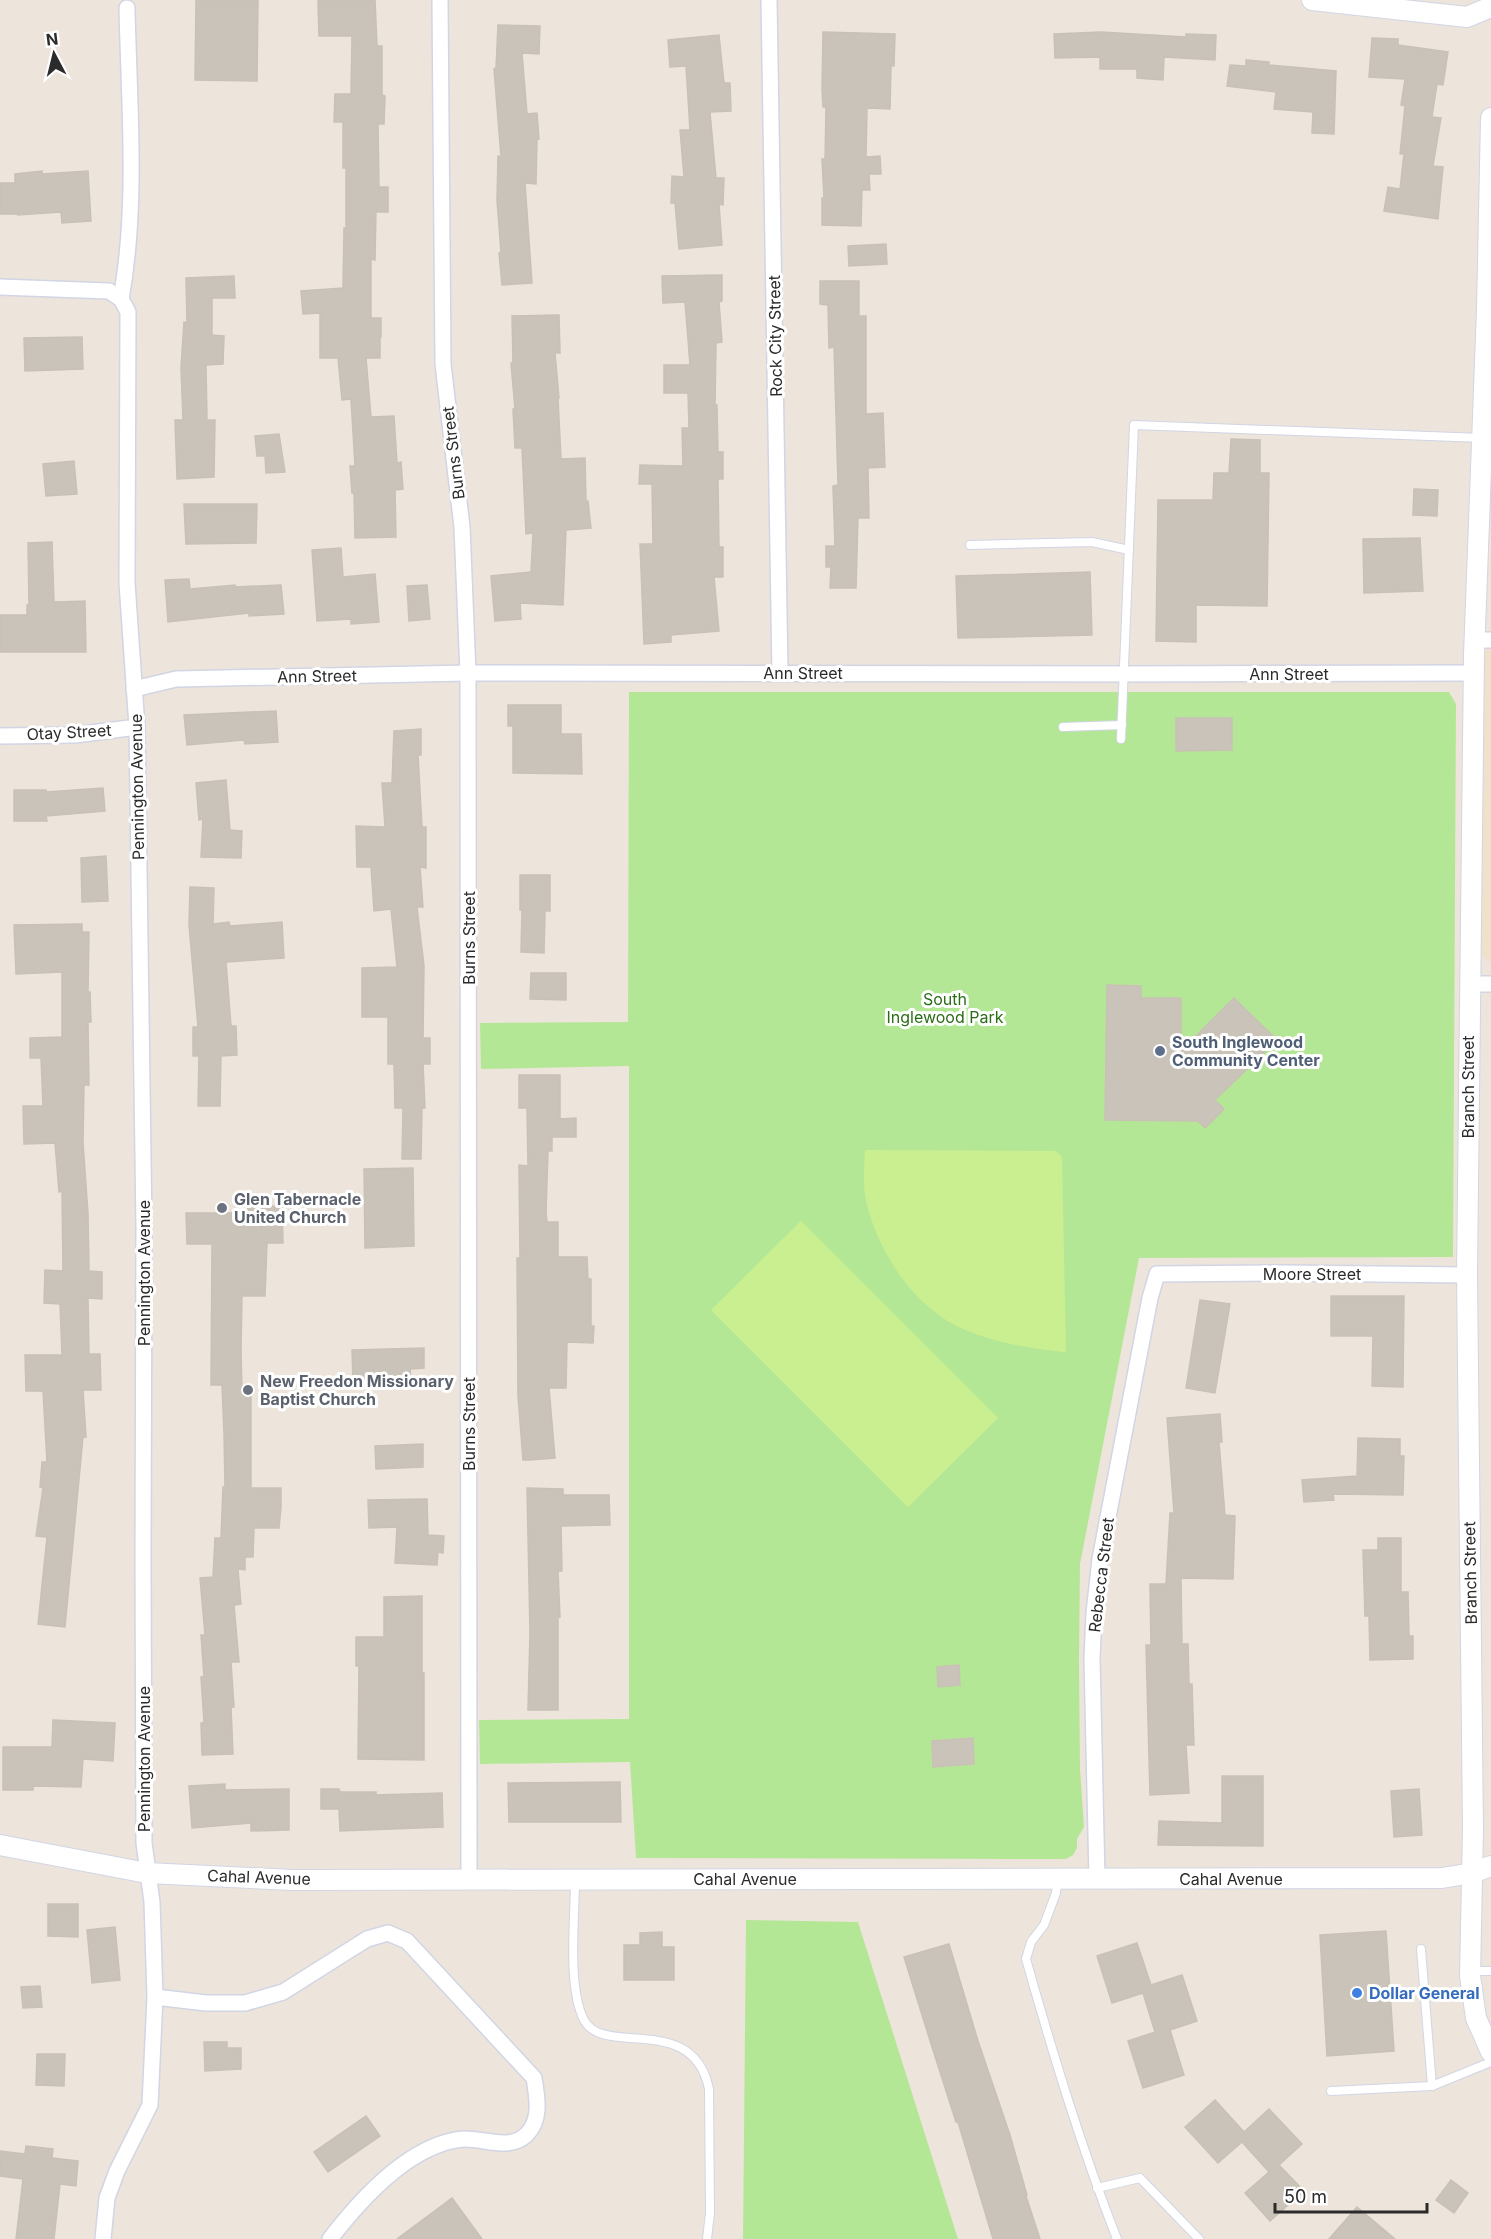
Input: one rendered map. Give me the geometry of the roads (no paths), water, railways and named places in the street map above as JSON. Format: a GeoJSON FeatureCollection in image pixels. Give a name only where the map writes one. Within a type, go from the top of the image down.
{"type":"FeatureCollection","features":[{"type":"Feature","properties":{"kind":"street","name":"Burns Street"},"geometry":{"type":"LineString","coordinates":[[440,0],[443,364],[462,528],[468,673],[468,1878]]}},
{"type":"Feature","properties":{"kind":"street","name":"Rock City Street"},"geometry":{"type":"LineString","coordinates":[[770,0],[780,673]]}},
{"type":"Feature","properties":{"kind":"street"},"geometry":{"type":"LineString","coordinates":[[1312,0],[1467,17],[1491,7]]}},
{"type":"Feature","properties":{"kind":"street"},"geometry":{"type":"LineString","coordinates":[[0,287],[109,291],[121,299],[127,267],[131,208],[127,8]]}},
{"type":"Feature","properties":{"kind":"street","name":"Branch Street"},"geometry":{"type":"LineString","coordinates":[[1491,118],[1489,316],[1482,438],[1483,640],[1474,673],[1467,1275],[1473,1830],[1470,1971],[1476,2018],[1491,2052]]}},
{"type":"Feature","properties":{"kind":"street","name":"Pennington Avenue"},"geometry":{"type":"LineString","coordinates":[[103,2239],[107,2198],[150,2105],[155,1997],[152,1902],[144,1843],[144,1228],[137,727],[128,583],[128,312],[121,299]]}},
{"type":"Feature","properties":{"kind":"street","name":"Ann Street"},"geometry":{"type":"LineString","coordinates":[[134,689],[176,679],[468,673],[1474,673]]}},
{"type":"Feature","properties":{"kind":"street","name":"Otay Street"},"geometry":{"type":"LineString","coordinates":[[0,736],[75,735],[137,727]]}},
{"type":"Feature","properties":{"kind":"street"},"geometry":{"type":"LineString","coordinates":[[1469,984],[1491,984]]}},
{"type":"Feature","properties":{"kind":"street","name":"Moore Street"},"geometry":{"type":"LineString","coordinates":[[1157,1275],[1283,1273],[1467,1275]]}},
{"type":"Feature","properties":{"kind":"street","name":"Rebecca Street"},"geometry":{"type":"LineString","coordinates":[[1097,1879],[1092,1659],[1094,1613],[1102,1548],[1150,1298],[1157,1275]]}},
{"type":"Feature","properties":{"kind":"street","name":"Cahal Avenue"},"geometry":{"type":"LineString","coordinates":[[0,1845],[147,1873],[293,1880],[1442,1878],[1472,1873],[1491,1866]]}},
{"type":"Feature","properties":{"kind":"street"},"geometry":{"type":"LineString","coordinates":[[155,1997],[206,2003],[245,2003],[283,1992],[367,1939],[388,1933],[407,1941],[534,2078],[537,2116],[526,2135],[510,2144],[463,2139],[431,2148],[390,2173],[351,2212],[330,2239]]}},
{"type":"Feature","properties":{"kind":"lane"},"geometry":{"type":"LineString","coordinates":[[1121,739],[1134,425],[1482,438]]}},
{"type":"Feature","properties":{"kind":"lane"},"geometry":{"type":"LineString","coordinates":[[970,545],[1092,542],[1129,550]]}},
{"type":"Feature","properties":{"kind":"lane"},"geometry":{"type":"LineString","coordinates":[[1063,727],[1122,725]]}},
{"type":"Feature","properties":{"kind":"lane"},"geometry":{"type":"LineString","coordinates":[[575,1878],[576,1994],[586,2023],[601,2033],[659,2040],[673,2044],[685,2050],[706,2074],[709,2089],[710,2213],[707,2239]]}},
{"type":"Feature","properties":{"kind":"lane"},"geometry":{"type":"LineString","coordinates":[[1058,1880],[1056,1893],[1044,1925],[1031,1942],[1026,1959],[1064,2090],[1117,2239]]}},
{"type":"Feature","properties":{"kind":"lane"},"geometry":{"type":"LineString","coordinates":[[1421,1949],[1432,2086]]}},
{"type":"Feature","properties":{"kind":"lane"},"geometry":{"type":"LineString","coordinates":[[1470,1971],[1491,1971]]}},
{"type":"Feature","properties":{"kind":"lane"},"geometry":{"type":"LineString","coordinates":[[1331,2091],[1432,2086],[1491,2062]]}},
{"type":"Feature","properties":{"kind":"lane"},"geometry":{"type":"LineString","coordinates":[[1097,2188],[1140,2178],[1199,2239]]}},
{"type":"Feature","properties":{"kind":"place","name":"South Inglewood Community Center"},"geometry":{"type":"Point","coordinates":[1160,1051]}},
{"type":"Feature","properties":{"kind":"place","name":"Glen Tabernacle United Church"},"geometry":{"type":"Point","coordinates":[222,1208]}},
{"type":"Feature","properties":{"kind":"place","name":"New Freedon Missionary Baptist Church"},"geometry":{"type":"Point","coordinates":[248,1390]}},
{"type":"Feature","properties":{"kind":"place","name":"Dollar General"},"geometry":{"type":"Point","coordinates":[1357,1993]}},
{"type":"Feature","properties":{"kind":"park label","name":"South Inglewood Park"},"geometry":{"type":"Point","coordinates":[945,1008]}}]}
